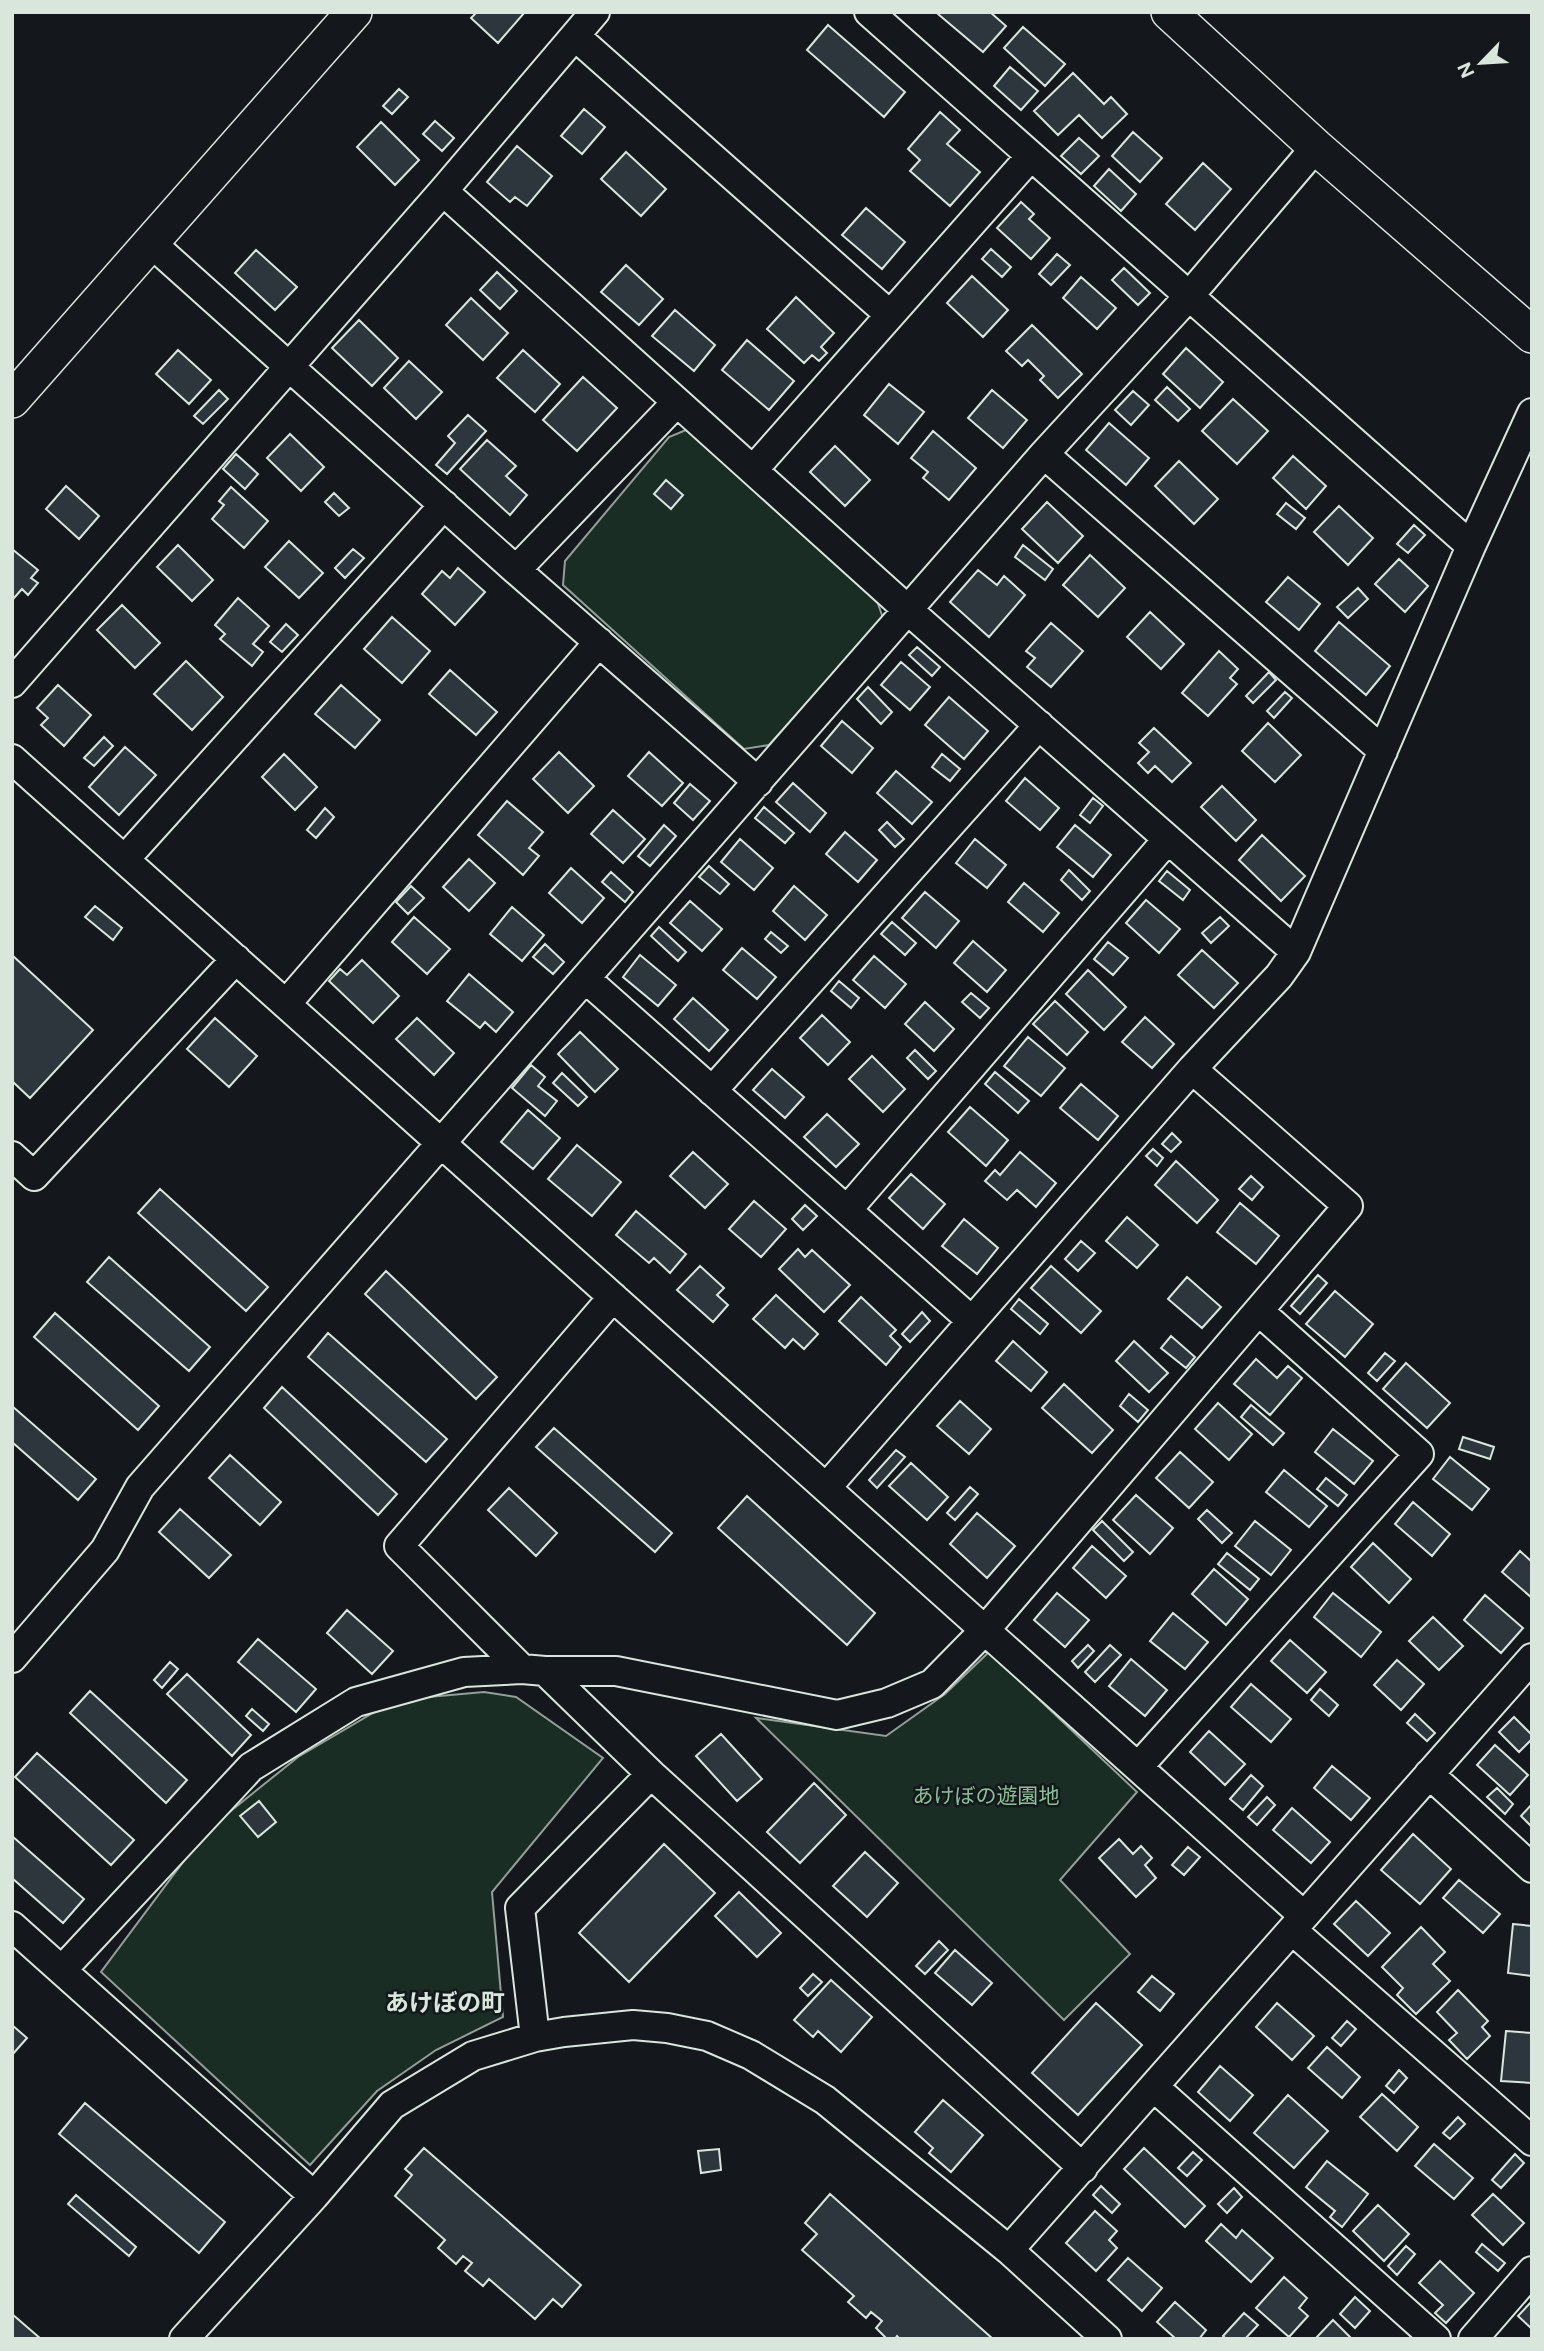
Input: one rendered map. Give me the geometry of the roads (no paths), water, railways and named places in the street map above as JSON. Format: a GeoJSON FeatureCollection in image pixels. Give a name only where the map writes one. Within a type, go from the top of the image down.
{"type":"FeatureCollection","features":[{"type":"Feature","properties":{"kind":"street"},"geometry":{"type":"LineString","coordinates":[[12,400],[354,12]]}},
{"type":"Feature","properties":{"kind":"street"},"geometry":{"type":"LineString","coordinates":[[12,683],[443,191],[595,12]]}},
{"type":"Feature","properties":{"kind":"street"},"geometry":{"type":"LineString","coordinates":[[869,12],[1471,546]]}},
{"type":"Feature","properties":{"kind":"street"},"geometry":{"type":"LineString","coordinates":[[1169,12],[1316,147],[1532,335]]}},
{"type":"Feature","properties":{"kind":"street"},"geometry":{"type":"LineString","coordinates":[[575,36],[890,315]]}},
{"type":"Feature","properties":{"kind":"street"},"geometry":{"type":"LineString","coordinates":[[12,1658],[105,1550],[140,1487],[1044,454],[1189,296],[1316,147]]}},
{"type":"Feature","properties":{"kind":"street"},"geometry":{"type":"LineString","coordinates":[[752,470],[1031,156]]}},
{"type":"Feature","properties":{"kind":"street"},"geometry":{"type":"LineString","coordinates":[[443,191],[909,611],[1296,952]]}},
{"type":"Feature","properties":{"kind":"street"},"geometry":{"type":"LineString","coordinates":[[150,242],[516,570],[758,782]]}},
{"type":"Feature","properties":{"kind":"street"},"geometry":{"type":"LineString","coordinates":[[516,570],[677,401]]}},
{"type":"Feature","properties":{"kind":"street"},"geometry":{"type":"LineString","coordinates":[[826,1488],[1192,1069],[1279,976],[1296,952],[1471,546],[1532,412]]}},
{"type":"Feature","properties":{"kind":"street"},"geometry":{"type":"LineString","coordinates":[[1044,454],[1383,751]]}},
{"type":"Feature","properties":{"kind":"street"},"geometry":{"type":"LineString","coordinates":[[125,859],[444,505]]}},
{"type":"Feature","properties":{"kind":"street"},"geometry":{"type":"LineString","coordinates":[[286,1004],[599,642]]}},
{"type":"Feature","properties":{"kind":"street"},"geometry":{"type":"LineString","coordinates":[[712,1090],[1039,725]]}},
{"type":"Feature","properties":{"kind":"street"},"geometry":{"type":"LineString","coordinates":[[12,759],[1138,1767],[1298,1923],[1532,2141]]}},
{"type":"Feature","properties":{"kind":"street"},"geometry":{"type":"LineString","coordinates":[[846,1210],[1168,839]]}},
{"type":"Feature","properties":{"kind":"street"},"geometry":{"type":"LineString","coordinates":[[12,1156],[34,1176],[236,959]]}},
{"type":"Feature","properties":{"kind":"street"},"geometry":{"type":"LineString","coordinates":[[586,979],[972,1321]]}},
{"type":"Feature","properties":{"kind":"street"},"geometry":{"type":"LineString","coordinates":[[62,1970],[251,1766],[356,1702],[464,1672],[616,1671],[837,1715],[887,1703],[932,1684],[985,1630],[1348,1206],[1192,1069]]}},
{"type":"Feature","properties":{"kind":"street"},"geometry":{"type":"LineString","coordinates":[[613,1297],[399,1546],[1083,2168]]}},
{"type":"Feature","properties":{"kind":"street"},"geometry":{"type":"LineString","coordinates":[[1138,1767],[1419,1454],[1259,1312]]}},
{"type":"Feature","properties":{"kind":"street"},"geometry":{"type":"LineString","coordinates":[[1009,2250],[1532,1658]]}},
{"type":"Feature","properties":{"kind":"street"},"geometry":{"type":"LineString","coordinates":[[535,2038],[520,1908],[651,1774]]}},
{"type":"Feature","properties":{"kind":"street"},"geometry":{"type":"LineString","coordinates":[[1429,1774],[1532,1868]]}},
{"type":"Feature","properties":{"kind":"street"},"geometry":{"type":"LineString","coordinates":[[12,1926],[314,2196]]}},
{"type":"Feature","properties":{"kind":"street"},"geometry":{"type":"LineString","coordinates":[[184,2339],[314,2196],[392,2105],[473,2056],[564,2032],[633,2025],[707,2036],[751,2055],[825,2100],[1009,2250],[1107,2339]]}},
{"type":"Feature","properties":{"kind":"street"},"geometry":{"type":"LineString","coordinates":[[1154,2087],[1436,2339]]}},
{"type":"Feature","properties":{"kind":"street"},"geometry":{"type":"LineString","coordinates":[[1472,2339],[1532,2271]]}},
{"type":"Feature","properties":{"kind":"district","name":"あけぼの町"},"geometry":{"type":"Point","coordinates":[445,2002]}},
{"type":"Feature","properties":{"kind":"park label","name":"あけぼの遊園地"},"geometry":{"type":"Point","coordinates":[986,1795]}}]}
